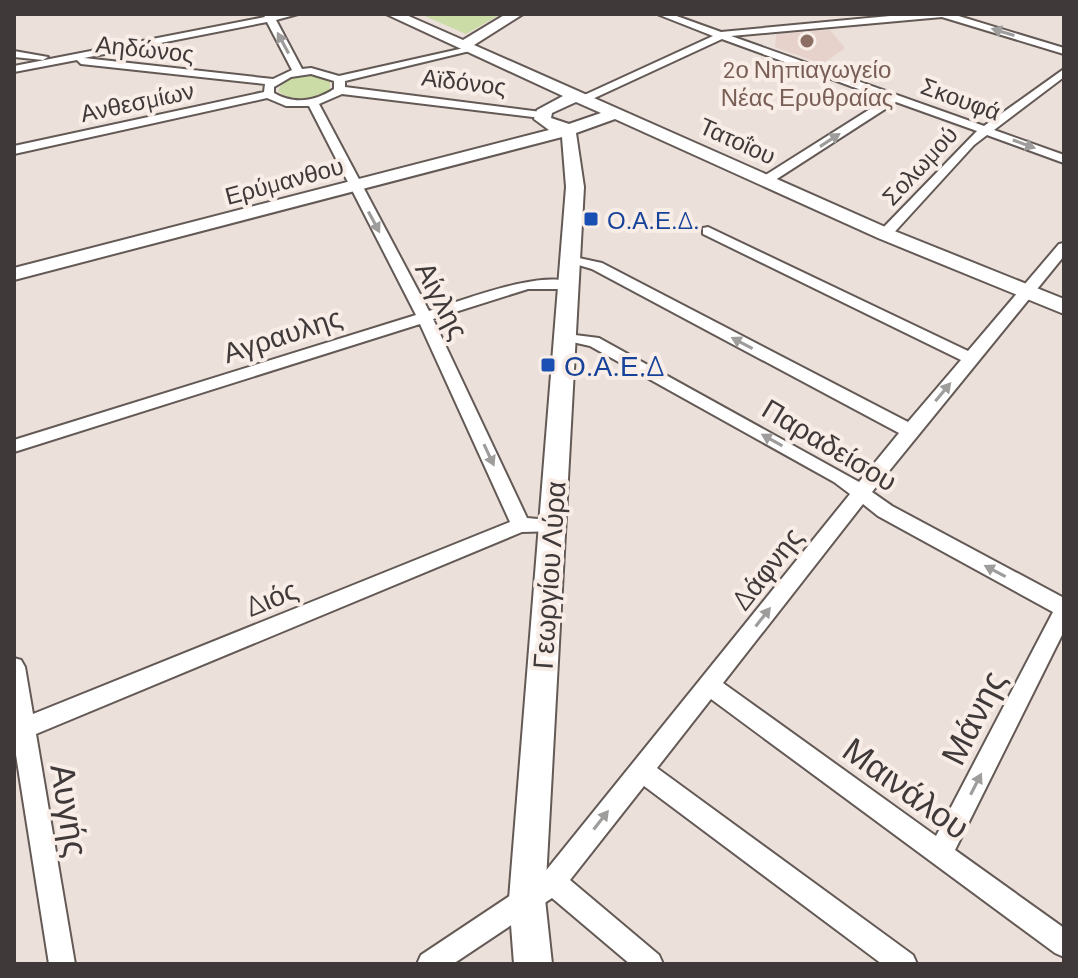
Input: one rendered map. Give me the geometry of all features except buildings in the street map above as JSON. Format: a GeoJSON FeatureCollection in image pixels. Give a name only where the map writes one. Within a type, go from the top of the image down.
{"type":"FeatureCollection","features":[{"type":"Feature","properties":{"kind":"main road","name":"Τατοΐου"},"geometry":{"type":"LineString","coordinates":[[393,14],[885,234],[1064,307]]}},
{"type":"Feature","properties":{"kind":"main road"},"geometry":{"type":"LineString","coordinates":[[468,47],[516,14]]}},
{"type":"Feature","properties":{"kind":"main road","name":"Αϊδόνος"},"geometry":{"type":"LineString","coordinates":[[551,122],[580,98]]}},
{"type":"Feature","properties":{"kind":"main road","name":"Ερύμανθου"},"geometry":{"type":"LineString","coordinates":[[14,274],[551,122],[587,126],[614,113]]}},
{"type":"Feature","properties":{"kind":"main road","name":"Γεωργίου Λύρα"},"geometry":{"type":"LineString","coordinates":[[533,964],[527,899],[575,187],[571,138],[551,122]]}},
{"type":"Feature","properties":{"kind":"main road","name":"Γεωργίου Λύρα"},"geometry":{"type":"LineString","coordinates":[[575,187],[583,171],[587,126]]}},
{"type":"Feature","properties":{"kind":"main road","name":"Ερύμανθου"},"geometry":{"type":"LineString","coordinates":[[14,261],[352,180]]}},
{"type":"Feature","properties":{"kind":"street"},"geometry":{"type":"LineString","coordinates":[[14,69],[269,16],[293,14]]}},
{"type":"Feature","properties":{"kind":"street","name":"Σκουφά"},"geometry":{"type":"LineString","coordinates":[[662,14],[1064,159]]}},
{"type":"Feature","properties":{"kind":"street"},"geometry":{"type":"LineString","coordinates":[[703,14],[719,36]]}},
{"type":"Feature","properties":{"kind":"street"},"geometry":{"type":"LineString","coordinates":[[813,14],[823,24]]}},
{"type":"Feature","properties":{"kind":"street"},"geometry":{"type":"LineString","coordinates":[[580,98],[719,36],[823,24],[943,14],[1064,51]]}},
{"type":"Feature","properties":{"kind":"street"},"geometry":{"type":"LineString","coordinates":[[269,16],[298,72]]}},
{"type":"Feature","properties":{"kind":"street"},"geometry":{"type":"LineString","coordinates":[[313,103],[340,84],[468,47]]}},
{"type":"Feature","properties":{"kind":"street","name":"Αηδώνος"},"geometry":{"type":"LineString","coordinates":[[14,54],[271,88],[285,103],[313,103]]}},
{"type":"Feature","properties":{"kind":"street","name":"Αϊδόνος"},"geometry":{"type":"LineString","coordinates":[[298,72],[323,72],[340,84],[551,122]]}},
{"type":"Feature","properties":{"kind":"street","name":"Ανθεσμίων"},"geometry":{"type":"LineString","coordinates":[[14,150],[271,88],[298,72]]}},
{"type":"Feature","properties":{"kind":"street","name":"Σολωμού"},"geometry":{"type":"LineString","coordinates":[[885,234],[984,130],[1064,72]]}},
{"type":"Feature","properties":{"kind":"street"},"geometry":{"type":"LineString","coordinates":[[765,181],[895,98]]}},
{"type":"Feature","properties":{"kind":"street","name":"Αίγλης"},"geometry":{"type":"LineString","coordinates":[[313,103],[424,316],[521,525]]}},
{"type":"Feature","properties":{"kind":"street"},"geometry":{"type":"LineString","coordinates":[[708,231],[971,359]]}},
{"type":"Feature","properties":{"kind":"street","name":"Δάφνης"},"geometry":{"type":"LineString","coordinates":[[430,964],[553,882],[910,431],[1064,247]]}},
{"type":"Feature","properties":{"kind":"street","name":"Αγραυλης"},"geometry":{"type":"LineString","coordinates":[[14,446],[568,271],[597,266],[910,431]]}},
{"type":"Feature","properties":{"kind":"street","name":"Παραδείσου"},"geometry":{"type":"LineString","coordinates":[[564,336],[594,342],[840,477],[885,511],[1064,610]]}},
{"type":"Feature","properties":{"kind":"street","name":"Διός"},"geometry":{"type":"LineString","coordinates":[[19,730],[521,525],[552,526]]}},
{"type":"Feature","properties":{"kind":"street","name":"Μάνης"},"geometry":{"type":"LineString","coordinates":[[940,853],[1064,610]]}},
{"type":"Feature","properties":{"kind":"street","name":"Αυγής"},"geometry":{"type":"LineString","coordinates":[[14,667],[19,730],[62,964]]}},
{"type":"Feature","properties":{"kind":"street","name":"Μαινάλου"},"geometry":{"type":"LineString","coordinates":[[709,685],[1064,944]]}},
{"type":"Feature","properties":{"kind":"street"},"geometry":{"type":"LineString","coordinates":[[641,770],[904,964]]}},
{"type":"Feature","properties":{"kind":"street"},"geometry":{"type":"LineString","coordinates":[[553,882],[650,964]]}},
{"type":"Feature","properties":{"kind":"shaded area","name":"2ο Νηπιαγωγείο Νέας Ερυθραίας"},"geometry":{"type":"Polygon","coordinates":[[[830,30],[845,48],[822,64],[775,47],[776,34],[830,30]]]}},
{"type":"Feature","properties":{"kind":"green space"},"geometry":{"type":"Polygon","coordinates":[[[420,14],[501,14],[466,34],[420,14]]]}},
{"type":"Feature","properties":{"kind":"green space"},"geometry":{"type":"Polygon","coordinates":[[[302,75],[323,77],[330,82],[330,89],[304,99],[278,91],[283,81],[302,75]]]}},
{"type":"Feature","properties":{"kind":"place","name":"2ο Νηπιαγωγείο Νέας Ερυθραίας"},"geometry":{"type":"Point","coordinates":[807,41]}},
{"type":"Feature","properties":{"kind":"place","name":"Ο.Α.Ε.Δ."},"geometry":{"type":"Point","coordinates":[591,219]}},
{"type":"Feature","properties":{"kind":"place","name":"Ο.Α.Ε.Δ"},"geometry":{"type":"Point","coordinates":[548,365]}}]}
